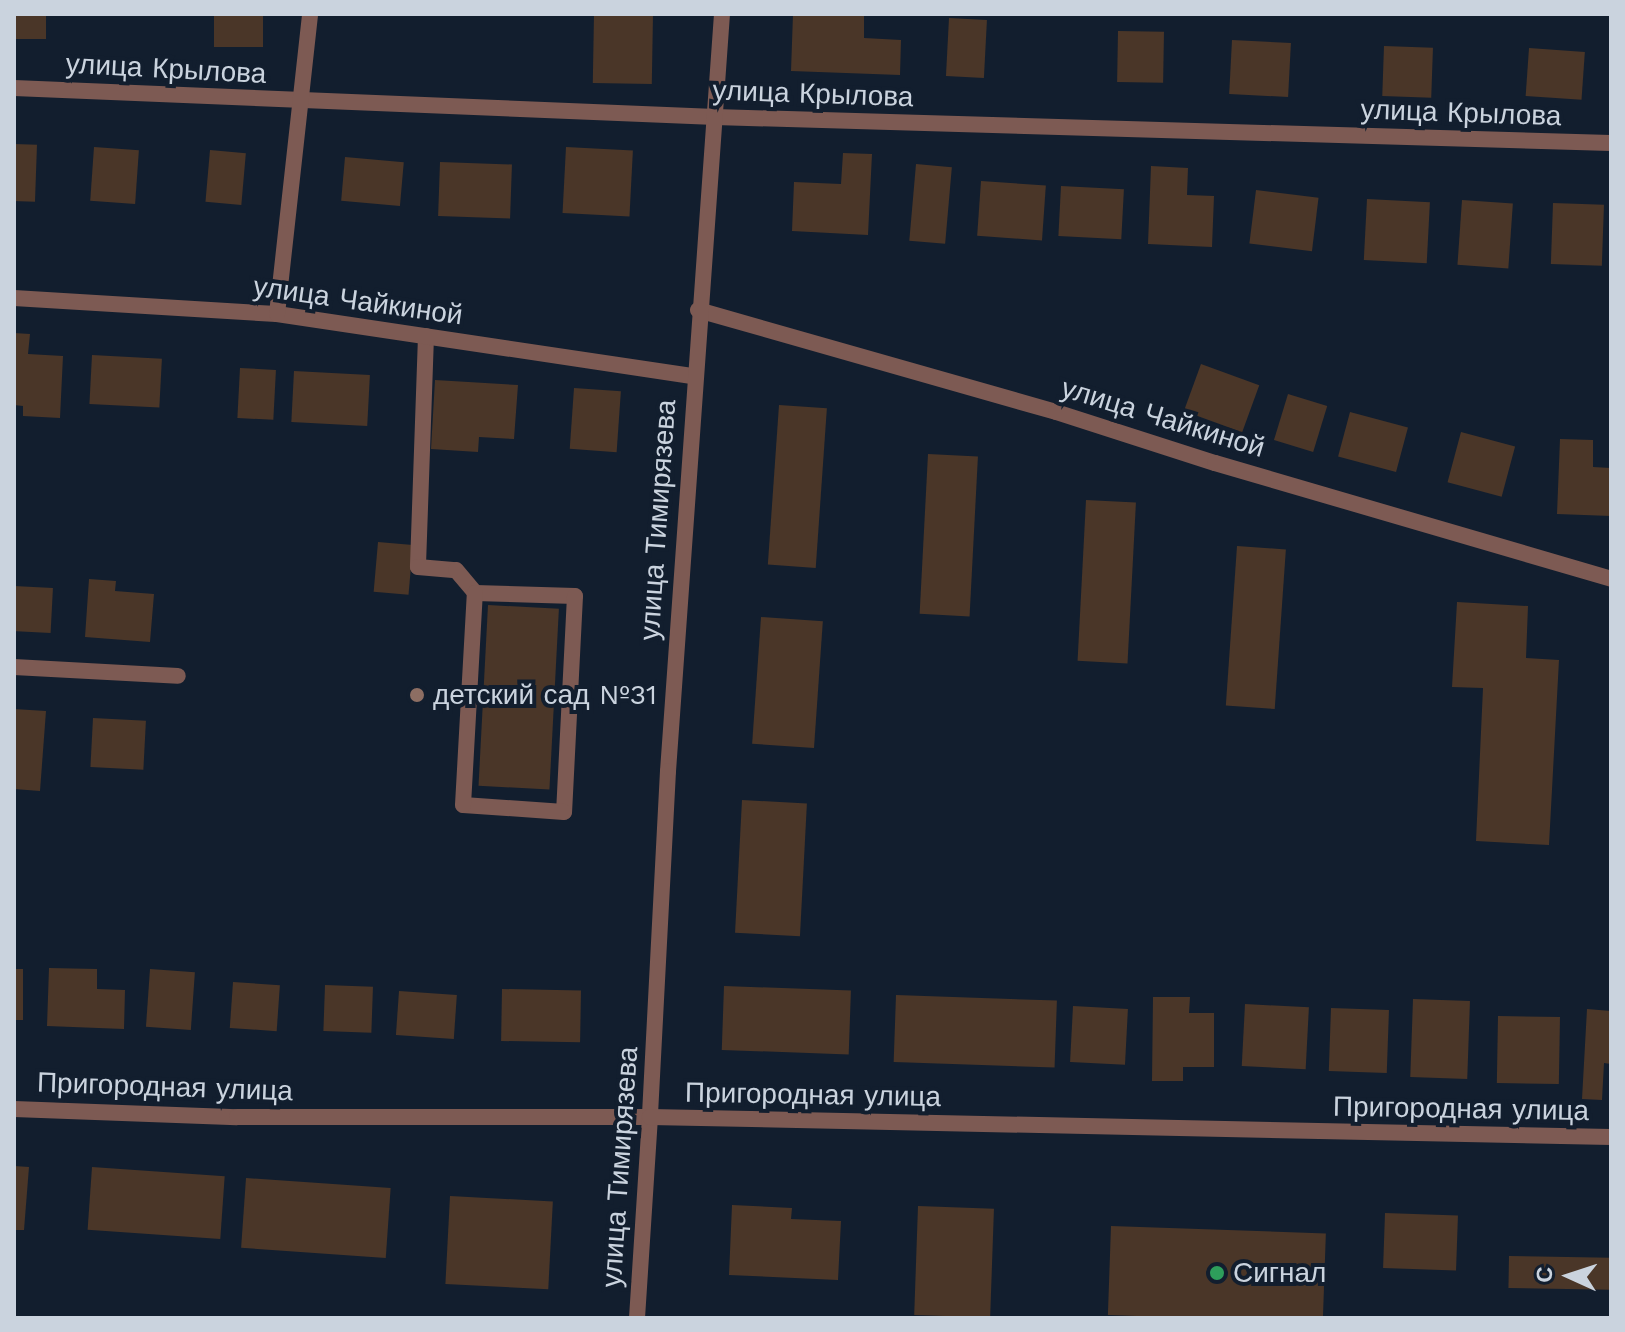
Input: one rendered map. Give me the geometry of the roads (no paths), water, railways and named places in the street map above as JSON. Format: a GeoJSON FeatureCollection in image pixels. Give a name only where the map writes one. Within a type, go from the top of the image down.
{"type":"FeatureCollection","features":[{"type":"Feature","properties":{"kind":"street"},"geometry":{"type":"LineString","coordinates":[[277,314],[310,14]]}},
{"type":"Feature","properties":{"kind":"street","name":"улица Тимирязева"},"geometry":{"type":"LineString","coordinates":[[637,1318],[693,376],[722,14]]}},
{"type":"Feature","properties":{"kind":"street","name":"улица Крылова"},"geometry":{"type":"LineString","coordinates":[[14,88],[715,117],[1611,143]]}},
{"type":"Feature","properties":{"kind":"street","name":"улица Чайкиной"},"geometry":{"type":"LineString","coordinates":[[14,298],[277,314],[693,376]]}},
{"type":"Feature","properties":{"kind":"street","name":"улица Чайкиной"},"geometry":{"type":"LineString","coordinates":[[698,310],[1056,412],[1215,463],[1611,579]]}},
{"type":"Feature","properties":{"kind":"street"},"geometry":{"type":"LineString","coordinates":[[426,336],[418,567],[456,570],[475,593],[463,805],[564,812],[575,596],[475,593]]}},
{"type":"Feature","properties":{"kind":"street"},"geometry":{"type":"LineString","coordinates":[[14,667],[178,676]]}},
{"type":"Feature","properties":{"kind":"street","name":"Пригородная улица"},"geometry":{"type":"LineString","coordinates":[[14,1109],[237,1117],[650,1117],[1611,1137]]}},
{"type":"Feature","properties":{"kind":"place","name":"детский сад №31"},"geometry":{"type":"Point","coordinates":[417,695]}},
{"type":"Feature","properties":{"kind":"place","name":"Сигнал"},"geometry":{"type":"Point","coordinates":[1217,1273]}}]}
